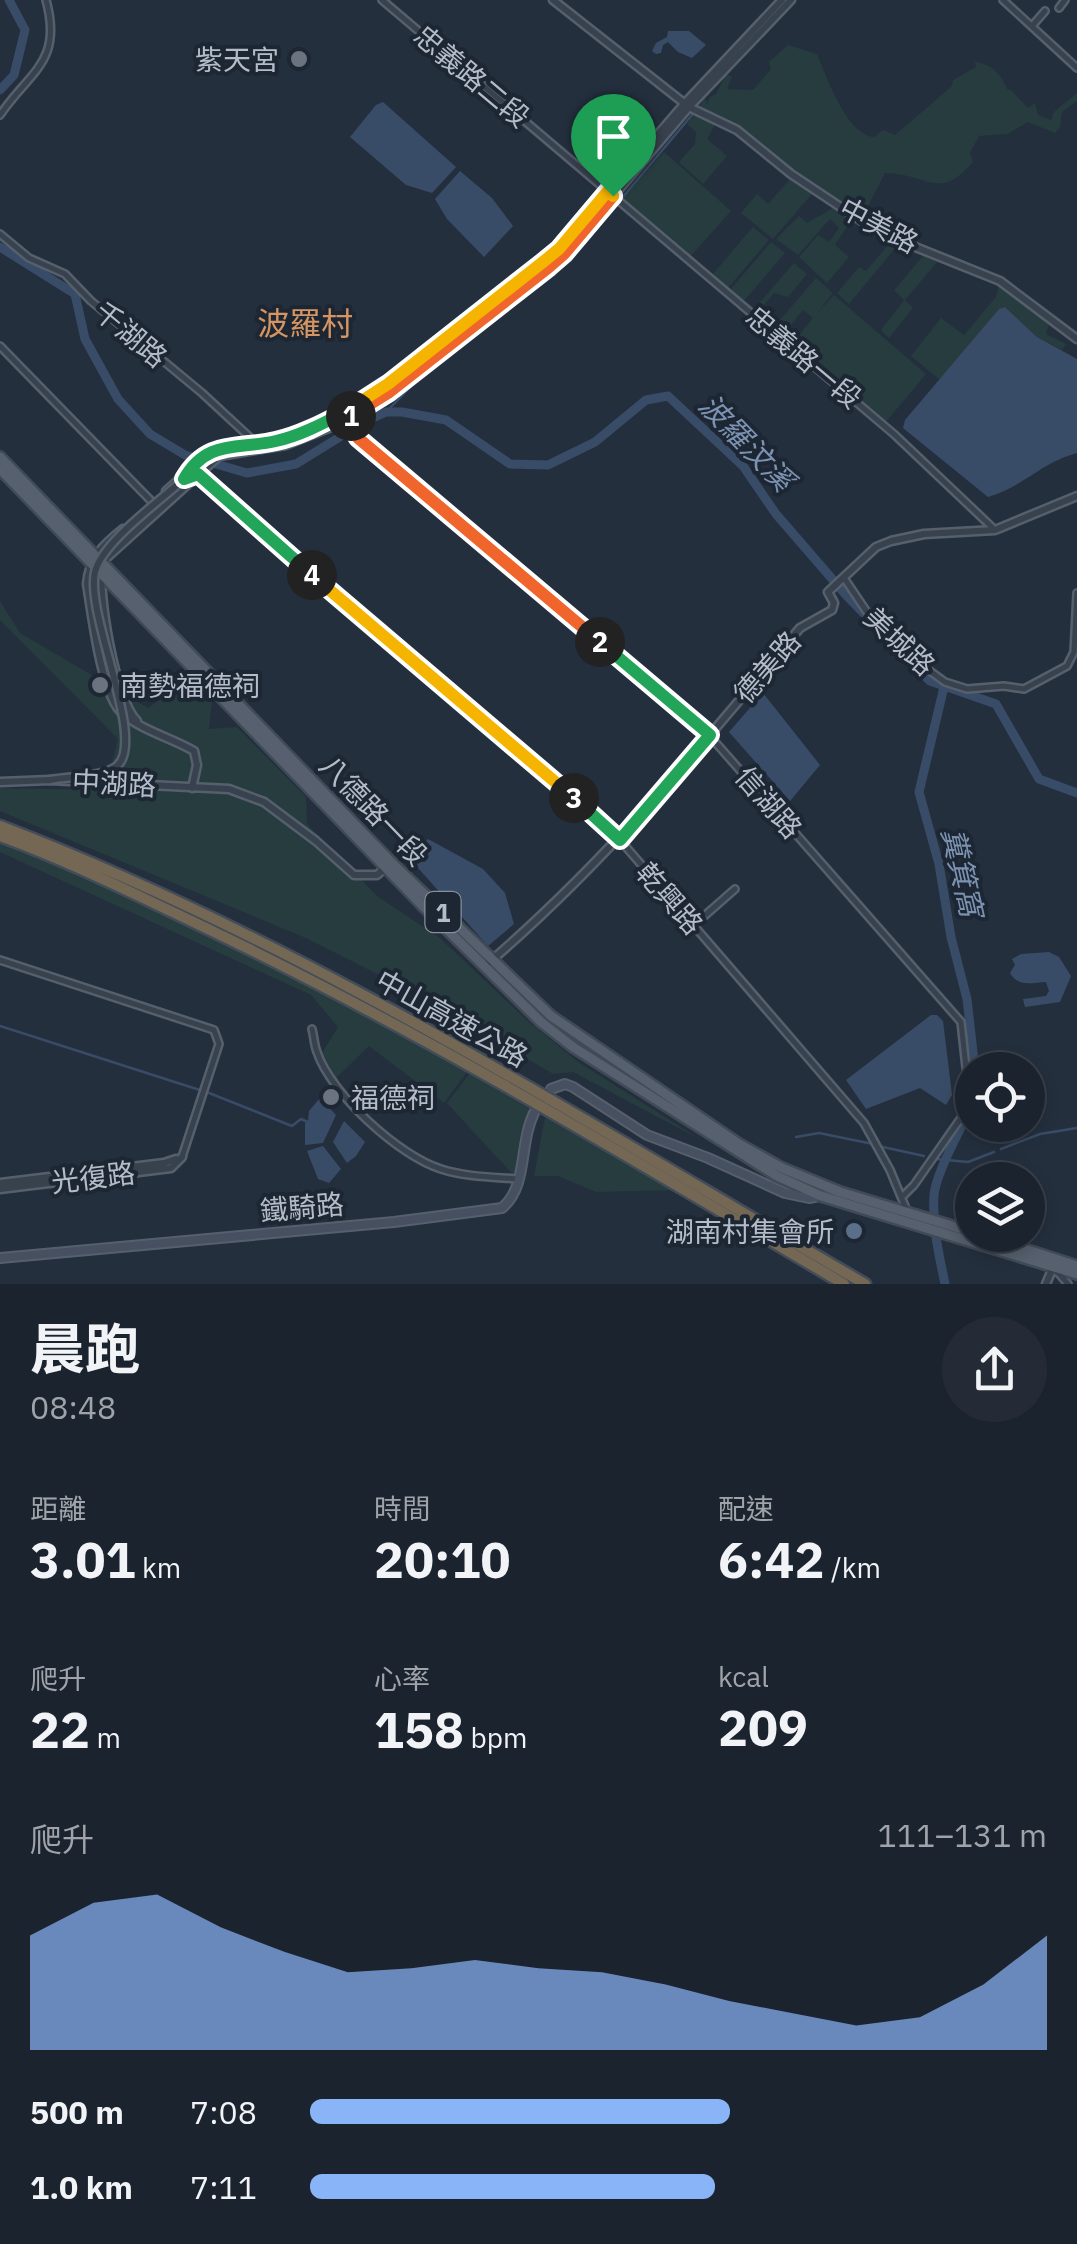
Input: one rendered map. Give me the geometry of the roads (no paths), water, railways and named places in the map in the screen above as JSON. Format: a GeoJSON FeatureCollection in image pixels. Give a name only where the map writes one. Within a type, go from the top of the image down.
{"type":"FeatureCollection","features":[{"type":"Feature","properties":{"kind":"highway","name":"中山高速公路"},"geometry":{"type":"LineString","coordinates":[[0,826],[110,871],[299,960],[495,1066],[865,1284]]}},
{"type":"Feature","properties":{"kind":"highway","name":"中山高速公路"},"geometry":{"type":"LineString","coordinates":[[0,836],[106,880],[300,973],[685,1189],[844,1284]]}},
{"type":"Feature","properties":{"kind":"main road","name":"八德路一段"},"geometry":{"type":"LineString","coordinates":[[1,464],[541,1022],[736,1152],[821,1196],[919,1220]]}},
{"type":"Feature","properties":{"kind":"main road","name":"八德路一段"},"geometry":{"type":"LineString","coordinates":[[488,963],[582,1040],[739,1144],[782,1168],[840,1192],[907,1211],[919,1220]]}},
{"type":"Feature","properties":{"kind":"main road"},"geometry":{"type":"LineString","coordinates":[[551,1089],[564,1084],[573,1087],[647,1135],[785,1194],[809,1198],[840,1192]]}},
{"type":"Feature","properties":{"kind":"main road"},"geometry":{"type":"LineString","coordinates":[[520,1179],[524,1136],[535,1112]]}},
{"type":"Feature","properties":{"kind":"main road","name":"鐵騎路"},"geometry":{"type":"LineString","coordinates":[[0,1258],[495,1210],[510,1202],[520,1179]]}},
{"type":"Feature","properties":{"kind":"main road","name":"1"},"geometry":{"type":"LineString","coordinates":[[919,1220],[1054,1263],[1077,1266]]}},
{"type":"Feature","properties":{"kind":"main road","name":"1"},"geometry":{"type":"LineString","coordinates":[[947,1228],[955,1229]]}},
{"type":"Feature","properties":{"kind":"main road","name":"1"},"geometry":{"type":"LineString","coordinates":[[1025,1252],[1077,1274]]}},
{"type":"Feature","properties":{"kind":"street"},"geometry":{"type":"LineString","coordinates":[[0,115],[44,61],[51,24],[46,0]]}},
{"type":"Feature","properties":{"kind":"street","name":"忠義路二段"},"geometry":{"type":"LineString","coordinates":[[382,0],[610,193]]}},
{"type":"Feature","properties":{"kind":"street","name":"中美路"},"geometry":{"type":"LineString","coordinates":[[554,0],[687,105],[737,130],[791,174],[878,232],[1000,281],[1077,340]]}},
{"type":"Feature","properties":{"kind":"street"},"geometry":{"type":"LineString","coordinates":[[774,13],[782,0]]}},
{"type":"Feature","properties":{"kind":"street"},"geometry":{"type":"LineString","coordinates":[[142,725],[127,710],[118,678],[97,563],[211,451],[275,442],[332,419],[388,384],[559,249],[737,51],[791,0]]}},
{"type":"Feature","properties":{"kind":"street"},"geometry":{"type":"LineString","coordinates":[[1003,0],[1077,68]]}},
{"type":"Feature","properties":{"kind":"street"},"geometry":{"type":"LineString","coordinates":[[1059,8],[1065,0]]}},
{"type":"Feature","properties":{"kind":"street"},"geometry":{"type":"LineString","coordinates":[[1032,26],[1045,11]]}},
{"type":"Feature","properties":{"kind":"street"},"geometry":{"type":"LineString","coordinates":[[50,780],[104,772],[118,766],[124,756],[127,734],[93,587],[94,573],[109,548],[184,479],[220,456],[286,446],[348,422],[564,254],[610,193]]}},
{"type":"Feature","properties":{"kind":"street","name":"忠義路一段"},"geometry":{"type":"LineString","coordinates":[[610,193],[895,435],[995,530]]}},
{"type":"Feature","properties":{"kind":"street","name":"千湖路"},"geometry":{"type":"LineString","coordinates":[[0,234],[29,258],[65,274],[256,443]]}},
{"type":"Feature","properties":{"kind":"street"},"geometry":{"type":"LineString","coordinates":[[0,346],[156,506]]}},
{"type":"Feature","properties":{"kind":"street","name":"信湖路"},"geometry":{"type":"LineString","coordinates":[[348,422],[358,438],[710,735],[961,1022],[969,1095],[963,1115],[914,1186],[902,1197]]}},
{"type":"Feature","properties":{"kind":"street","name":"乾興路"},"geometry":{"type":"LineString","coordinates":[[194,471],[620,840],[864,1123],[907,1211]]}},
{"type":"Feature","properties":{"kind":"street"},"geometry":{"type":"LineString","coordinates":[[842,579],[876,546],[924,534],[995,530],[1077,496]]}},
{"type":"Feature","properties":{"kind":"street","name":"中湖路"},"geometry":{"type":"LineString","coordinates":[[0,782],[50,780],[192,788],[197,764],[194,751],[116,708],[87,584],[97,563]]}},
{"type":"Feature","properties":{"kind":"street","name":"德美路"},"geometry":{"type":"LineString","coordinates":[[488,963],[539,920],[620,840],[800,628],[832,610],[834,603],[828,592],[842,579]]}},
{"type":"Feature","properties":{"kind":"street","name":"美城路"},"geometry":{"type":"LineString","coordinates":[[842,579],[870,618],[923,666],[945,682],[968,689],[1024,689],[1067,666],[1074,652],[1077,592]]}},
{"type":"Feature","properties":{"kind":"street"},"geometry":{"type":"LineString","coordinates":[[192,788],[229,789],[264,802],[354,875],[377,876],[389,865]]}},
{"type":"Feature","properties":{"kind":"street"},"geometry":{"type":"LineString","coordinates":[[694,925],[736,889]]}},
{"type":"Feature","properties":{"kind":"street","name":"光復路"},"geometry":{"type":"LineString","coordinates":[[0,960],[214,1030],[219,1044],[182,1157],[171,1168],[0,1186]]}},
{"type":"Feature","properties":{"kind":"street"},"geometry":{"type":"LineString","coordinates":[[312,1029],[316,1052],[330,1078],[353,1107],[399,1145],[438,1168],[520,1179]]}},
{"type":"Feature","properties":{"kind":"street"},"geometry":{"type":"LineString","coordinates":[[1046,1284],[1054,1263]]}},
{"type":"Feature","properties":{"kind":"street"},"geometry":{"type":"LineString","coordinates":[[1054,1263],[1068,1284]]}},
{"type":"Feature","properties":{"kind":"water"},"geometry":{"type":"Polygon","coordinates":[[[668,31],[689,31],[706,45],[692,58],[668,42],[656,54],[652,51],[656,43],[667,37],[668,31]]]}},
{"type":"Feature","properties":{"kind":"water"},"geometry":{"type":"Polygon","coordinates":[[[383,102],[456,167],[432,193],[406,185],[350,137],[376,105],[383,102]]]}},
{"type":"Feature","properties":{"kind":"water"},"geometry":{"type":"Polygon","coordinates":[[[460,171],[492,198],[513,226],[484,257],[447,219],[435,199],[460,171]]]}},
{"type":"Feature","properties":{"kind":"water"},"geometry":{"type":"Polygon","coordinates":[[[1005,307],[1037,337],[1077,359],[1077,453],[988,497],[903,428],[905,420],[999,309],[1005,307]]]}},
{"type":"Feature","properties":{"kind":"water"},"geometry":{"type":"Polygon","coordinates":[[[763,693],[820,765],[790,801],[729,732],[763,693]]]}},
{"type":"Feature","properties":{"kind":"water"},"geometry":{"type":"Polygon","coordinates":[[[428,839],[483,869],[505,893],[514,924],[488,946],[409,858],[428,839]]]}},
{"type":"Feature","properties":{"kind":"water"},"geometry":{"type":"Polygon","coordinates":[[[1049,952],[1059,957],[1071,976],[1060,1002],[1025,1007],[1023,999],[1046,996],[1049,991],[1046,982],[1025,983],[1013,977],[1012,959],[1021,954],[1049,952]]]}},
{"type":"Feature","properties":{"kind":"water"},"geometry":{"type":"Polygon","coordinates":[[[931,1015],[943,1021],[952,1095],[946,1105],[920,1088],[866,1109],[846,1080],[931,1015]]]}},
{"type":"Feature","properties":{"kind":"water"},"geometry":{"type":"Polygon","coordinates":[[[320,1098],[336,1115],[323,1143],[305,1145],[305,1123],[320,1098]]]}},
{"type":"Feature","properties":{"kind":"water"},"geometry":{"type":"Polygon","coordinates":[[[344,1121],[365,1142],[347,1163],[333,1142],[344,1121]]]}},
{"type":"Feature","properties":{"kind":"water"},"geometry":{"type":"Polygon","coordinates":[[[323,1146],[341,1169],[329,1183],[318,1179],[307,1151],[323,1146]]]}},
{"type":"Feature","properties":{"kind":"waterway","name":"波羅汶溪"},"geometry":{"type":"LineString","coordinates":[[0,90],[14,75],[25,30],[9,0]]}},
{"type":"Feature","properties":{"kind":"waterway"},"geometry":{"type":"LineString","coordinates":[[622,198],[692,115]]}},
{"type":"Feature","properties":{"kind":"waterway"},"geometry":{"type":"LineString","coordinates":[[597,228],[617,204]]}},
{"type":"Feature","properties":{"kind":"waterway"},"geometry":{"type":"LineString","coordinates":[[558,270],[592,234]]}},
{"type":"Feature","properties":{"kind":"waterway","name":"波羅汶溪"},"geometry":{"type":"LineString","coordinates":[[0,247],[75,294],[85,339],[118,399],[150,434],[185,455],[247,473],[296,464],[386,412],[446,420],[510,464],[548,465],[595,442],[646,400],[668,396],[743,466],[776,514],[846,595],[930,681],[996,704],[1039,779],[1077,793]]}},
{"type":"Feature","properties":{"kind":"waterway"},"geometry":{"type":"LineString","coordinates":[[475,333],[551,274]]}},
{"type":"Feature","properties":{"kind":"waterway"},"geometry":{"type":"LineString","coordinates":[[386,412],[424,373]]}},
{"type":"Feature","properties":{"kind":"waterway","name":"糞箕窩"},"geometry":{"type":"LineString","coordinates":[[944,687],[919,792],[939,864],[951,937],[967,999],[973,1052]]}},
{"type":"Feature","properties":{"kind":"waterway"},"geometry":{"type":"LineString","coordinates":[[0,1026],[209,1093],[292,1126],[301,1119],[308,1122]]}},
{"type":"Feature","properties":{"kind":"waterway"},"geometry":{"type":"LineString","coordinates":[[1001,1149],[1040,1134],[1077,1128]]}},
{"type":"Feature","properties":{"kind":"waterway"},"geometry":{"type":"LineString","coordinates":[[796,1137],[819,1133],[873,1144]]}},
{"type":"Feature","properties":{"kind":"waterway","name":"糞箕窩"},"geometry":{"type":"LineString","coordinates":[[945,1284],[935,1229],[934,1195],[955,1141]]}},
{"type":"Feature","properties":{"kind":"waterway"},"geometry":{"type":"LineString","coordinates":[[883,1147],[924,1156]]}},
{"type":"Feature","properties":{"kind":"waterway"},"geometry":{"type":"LineString","coordinates":[[936,1159],[968,1162],[994,1152]]}},
{"type":"Feature","properties":{"kind":"place","name":"紫天宮"},"geometry":{"type":"Point","coordinates":[299,59]}},
{"type":"Feature","properties":{"kind":"place","name":"南勢福德祠"},"geometry":{"type":"Point","coordinates":[100,685]}},
{"type":"Feature","properties":{"kind":"place","name":"福德祠"},"geometry":{"type":"Point","coordinates":[331,1097]}},
{"type":"Feature","properties":{"kind":"place","name":"湖南村集會所"},"geometry":{"type":"Point","coordinates":[854,1231]}},
{"type":"Feature","properties":{"kind":"district","name":"波羅村"},"geometry":{"type":"Point","coordinates":[305,323]}}]}
